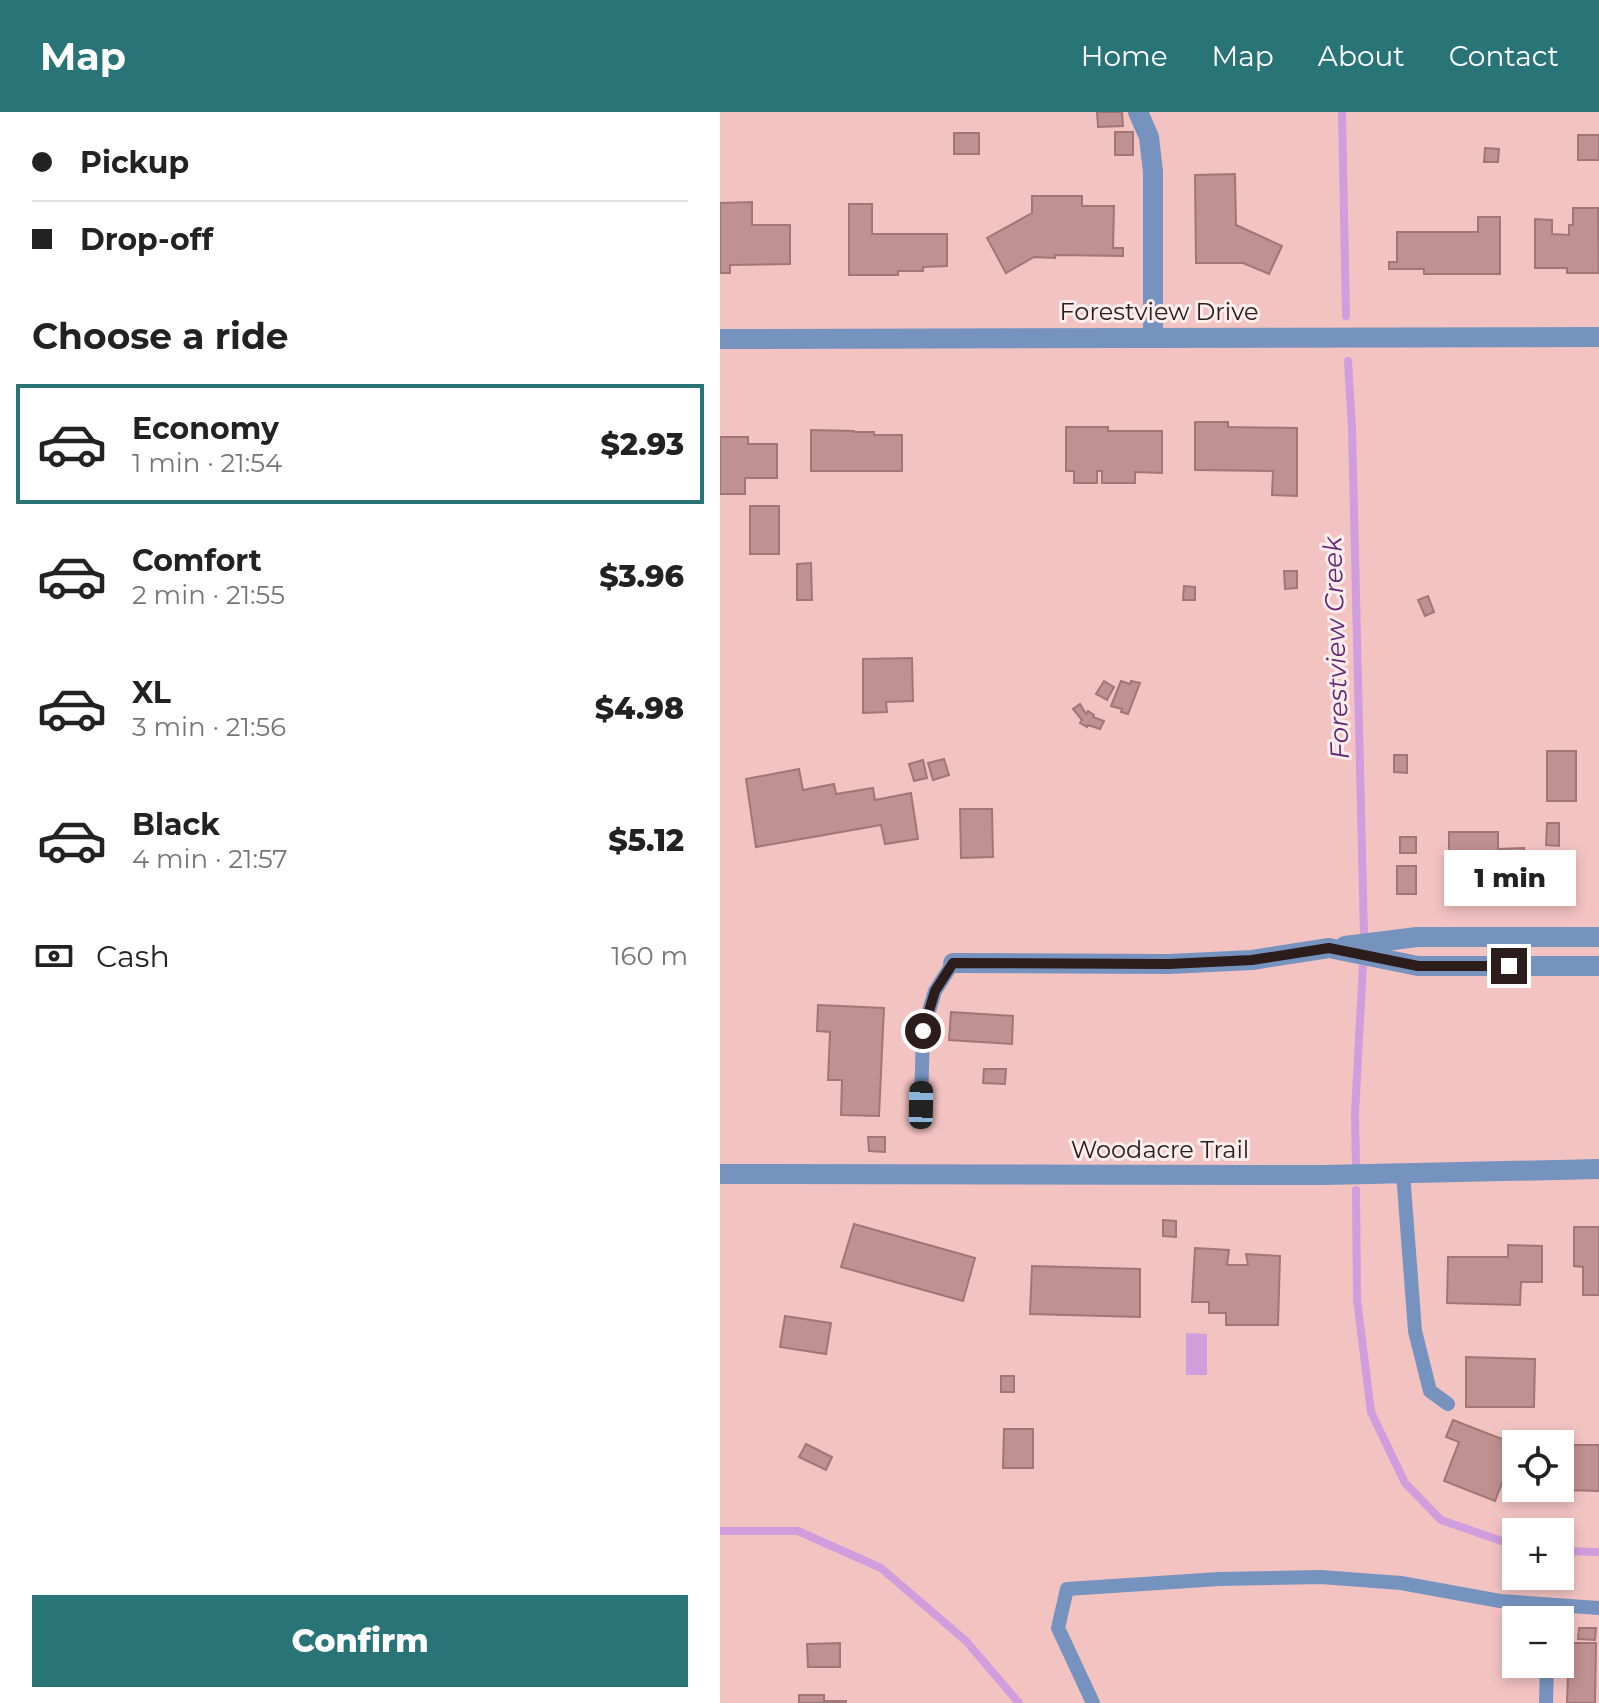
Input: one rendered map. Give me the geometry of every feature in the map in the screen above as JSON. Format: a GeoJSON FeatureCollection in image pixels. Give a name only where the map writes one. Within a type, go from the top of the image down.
{"type":"FeatureCollection","features":[{"type":"Feature","properties":{"kind":"street"},"geometry":{"type":"LineString","coordinates":[[1138,112],[1149,137],[1153,172],[1153,338]]}},
{"type":"Feature","properties":{"kind":"street","name":"Forestview Drive"},"geometry":{"type":"LineString","coordinates":[[720,339],[1599,337]]}},
{"type":"Feature","properties":{"kind":"street"},"geometry":{"type":"LineString","coordinates":[[953,963],[1169,964],[1252,960],[1417,937],[1599,937]]}},
{"type":"Feature","properties":{"kind":"street"},"geometry":{"type":"LineString","coordinates":[[1329,948],[1418,966],[1599,966]]}},
{"type":"Feature","properties":{"kind":"street","name":"Woodacre Trail"},"geometry":{"type":"LineString","coordinates":[[720,1174],[1324,1175],[1599,1169]]}},
{"type":"Feature","properties":{"kind":"lane"},"geometry":{"type":"LineString","coordinates":[[921,1105],[923,1031],[935,991],[953,963]]}},
{"type":"Feature","properties":{"kind":"lane"},"geometry":{"type":"LineString","coordinates":[[1403,1173],[1415,1331],[1430,1391],[1448,1404]]}},
{"type":"Feature","properties":{"kind":"lane"},"geometry":{"type":"LineString","coordinates":[[1093,1703],[1058,1628],[1067,1589],[1219,1579],[1321,1577],[1401,1583],[1500,1601],[1599,1608]]}},
{"type":"Feature","properties":{"kind":"lane"},"geometry":{"type":"LineString","coordinates":[[1546,1703],[1547,1678]]}},
{"type":"Feature","properties":{"kind":"shaded area"},"geometry":{"type":"Polygon","coordinates":[[[1186,1333],[1207,1334],[1207,1375],[1186,1375],[1186,1333]]]}},
{"type":"Feature","properties":{"kind":"building"},"geometry":{"type":"Polygon","coordinates":[[[1097,112],[1122,112],[1123,126],[1098,127],[1097,112]]]}},
{"type":"Feature","properties":{"kind":"building"},"geometry":{"type":"Polygon","coordinates":[[[1115,132],[1133,132],[1133,155],[1115,155],[1115,132]]]}},
{"type":"Feature","properties":{"kind":"building"},"geometry":{"type":"Polygon","coordinates":[[[954,133],[979,133],[979,154],[954,154],[954,133]]]}},
{"type":"Feature","properties":{"kind":"building"},"geometry":{"type":"Polygon","coordinates":[[[1578,135],[1599,135],[1599,160],[1578,160],[1578,135]]]}},
{"type":"Feature","properties":{"kind":"building"},"geometry":{"type":"Polygon","coordinates":[[[1485,148],[1499,149],[1498,162],[1484,162],[1485,148]]]}},
{"type":"Feature","properties":{"kind":"building"},"geometry":{"type":"Polygon","coordinates":[[[1235,174],[1236,225],[1282,246],[1269,274],[1243,263],[1196,263],[1195,175],[1235,174]]]}},
{"type":"Feature","properties":{"kind":"building"},"geometry":{"type":"Polygon","coordinates":[[[1032,196],[1082,196],[1082,206],[1114,206],[1113,248],[1123,248],[1123,256],[1034,257],[1006,273],[987,238],[1032,213],[1032,196]]]}},
{"type":"Feature","properties":{"kind":"building"},"geometry":{"type":"Polygon","coordinates":[[[752,202],[752,225],[790,225],[790,264],[730,265],[730,273],[720,273],[720,203],[752,202]]]}},
{"type":"Feature","properties":{"kind":"building"},"geometry":{"type":"Polygon","coordinates":[[[849,204],[872,204],[872,234],[947,234],[947,266],[923,267],[923,271],[898,271],[898,275],[849,275],[849,204]]]}},
{"type":"Feature","properties":{"kind":"building"},"geometry":{"type":"Polygon","coordinates":[[[1573,208],[1598,208],[1599,273],[1567,273],[1567,268],[1535,268],[1535,219],[1552,220],[1552,234],[1569,235],[1569,225],[1573,225],[1573,208]]]}},
{"type":"Feature","properties":{"kind":"building"},"geometry":{"type":"Polygon","coordinates":[[[1478,217],[1500,217],[1500,274],[1424,274],[1424,269],[1389,269],[1389,262],[1397,262],[1397,232],[1478,232],[1478,217]]]}},
{"type":"Feature","properties":{"kind":"building"},"geometry":{"type":"Polygon","coordinates":[[[1195,422],[1228,422],[1228,427],[1297,428],[1297,496],[1272,495],[1273,471],[1195,470],[1195,422]]]}},
{"type":"Feature","properties":{"kind":"building"},"geometry":{"type":"Polygon","coordinates":[[[1066,427],[1162,431],[1162,473],[1135,472],[1135,483],[1102,483],[1102,471],[1097,471],[1097,483],[1074,483],[1074,471],[1066,471],[1066,427]]]}},
{"type":"Feature","properties":{"kind":"building"},"geometry":{"type":"Polygon","coordinates":[[[811,430],[902,435],[902,471],[811,471],[811,430]]]}},
{"type":"Feature","properties":{"kind":"building"},"geometry":{"type":"Polygon","coordinates":[[[720,437],[748,437],[748,444],[777,444],[777,478],[745,478],[745,494],[720,494],[720,437]]]}},
{"type":"Feature","properties":{"kind":"building"},"geometry":{"type":"Polygon","coordinates":[[[750,506],[779,506],[779,554],[750,554],[750,506]]]}},
{"type":"Feature","properties":{"kind":"building"},"geometry":{"type":"Polygon","coordinates":[[[811,563],[812,600],[797,600],[797,564],[811,563]]]}},
{"type":"Feature","properties":{"kind":"building"},"geometry":{"type":"Polygon","coordinates":[[[1284,571],[1297,571],[1297,588],[1285,589],[1284,571]]]}},
{"type":"Feature","properties":{"kind":"building"},"geometry":{"type":"Polygon","coordinates":[[[1184,586],[1195,587],[1195,600],[1183,600],[1184,586]]]}},
{"type":"Feature","properties":{"kind":"building"},"geometry":{"type":"Polygon","coordinates":[[[1428,596],[1434,612],[1425,616],[1418,600],[1428,596]]]}},
{"type":"Feature","properties":{"kind":"building"},"geometry":{"type":"Polygon","coordinates":[[[912,658],[913,701],[886,702],[887,712],[863,713],[863,659],[912,658]]]}},
{"type":"Feature","properties":{"kind":"building"},"geometry":{"type":"Polygon","coordinates":[[[1104,681],[1114,687],[1107,700],[1096,694],[1104,681]]]}},
{"type":"Feature","properties":{"kind":"building"},"geometry":{"type":"Polygon","coordinates":[[[1121,681],[1140,683],[1128,714],[1111,706],[1121,681]]]}},
{"type":"Feature","properties":{"kind":"building"},"geometry":{"type":"Polygon","coordinates":[[[1080,704],[1086,714],[1088,711],[1093,717],[1104,721],[1100,729],[1080,723],[1082,720],[1073,709],[1080,704]]]}},
{"type":"Feature","properties":{"kind":"building"},"geometry":{"type":"Polygon","coordinates":[[[1547,751],[1576,751],[1576,801],[1547,801],[1547,751]]]}},
{"type":"Feature","properties":{"kind":"building"},"geometry":{"type":"Polygon","coordinates":[[[1394,755],[1407,755],[1407,773],[1394,772],[1394,755]]]}},
{"type":"Feature","properties":{"kind":"building"},"geometry":{"type":"Polygon","coordinates":[[[944,759],[949,775],[933,780],[928,763],[944,759]]]}},
{"type":"Feature","properties":{"kind":"building"},"geometry":{"type":"Polygon","coordinates":[[[923,760],[927,778],[914,781],[909,764],[923,760]]]}},
{"type":"Feature","properties":{"kind":"building"},"geometry":{"type":"Polygon","coordinates":[[[799,769],[803,790],[834,784],[836,794],[873,788],[875,800],[911,793],[918,839],[885,844],[881,825],[756,847],[746,779],[799,769]]]}},
{"type":"Feature","properties":{"kind":"building"},"geometry":{"type":"Polygon","coordinates":[[[960,809],[992,809],[993,857],[961,858],[960,809]]]}},
{"type":"Feature","properties":{"kind":"building"},"geometry":{"type":"Polygon","coordinates":[[[1547,823],[1559,823],[1559,846],[1546,845],[1547,823]]]}},
{"type":"Feature","properties":{"kind":"building"},"geometry":{"type":"Polygon","coordinates":[[[1449,832],[1498,832],[1498,849],[1524,848],[1524,883],[1476,883],[1476,896],[1449,896],[1449,832]]]}},
{"type":"Feature","properties":{"kind":"building"},"geometry":{"type":"Polygon","coordinates":[[[1400,837],[1416,837],[1416,853],[1400,853],[1400,837]]]}},
{"type":"Feature","properties":{"kind":"building"},"geometry":{"type":"Polygon","coordinates":[[[1397,866],[1416,866],[1416,894],[1397,894],[1397,866]]]}},
{"type":"Feature","properties":{"kind":"building"},"geometry":{"type":"Polygon","coordinates":[[[818,1005],[884,1008],[879,1116],[841,1115],[842,1080],[828,1080],[830,1032],[817,1031],[818,1005]]]}},
{"type":"Feature","properties":{"kind":"building"},"geometry":{"type":"Polygon","coordinates":[[[951,1012],[1013,1016],[1012,1044],[949,1040],[951,1012]]]}},
{"type":"Feature","properties":{"kind":"building"},"geometry":{"type":"Polygon","coordinates":[[[984,1069],[1006,1069],[1005,1084],[983,1083],[984,1069]]]}},
{"type":"Feature","properties":{"kind":"building"},"geometry":{"type":"Polygon","coordinates":[[[868,1137],[885,1137],[885,1152],[869,1151],[868,1137]]]}},
{"type":"Feature","properties":{"kind":"building"},"geometry":{"type":"Polygon","coordinates":[[[1163,1220],[1176,1221],[1176,1237],[1163,1236],[1163,1220]]]}},
{"type":"Feature","properties":{"kind":"building"},"geometry":{"type":"Polygon","coordinates":[[[854,1224],[975,1258],[963,1301],[841,1267],[854,1224]]]}},
{"type":"Feature","properties":{"kind":"building"},"geometry":{"type":"Polygon","coordinates":[[[1574,1227],[1599,1227],[1599,1295],[1583,1295],[1583,1267],[1574,1266],[1574,1227]]]}},
{"type":"Feature","properties":{"kind":"building"},"geometry":{"type":"Polygon","coordinates":[[[1508,1245],[1542,1246],[1542,1282],[1521,1282],[1520,1305],[1447,1303],[1448,1257],[1508,1257],[1508,1245]]]}},
{"type":"Feature","properties":{"kind":"building"},"geometry":{"type":"Polygon","coordinates":[[[1195,1248],[1229,1250],[1227,1265],[1248,1265],[1246,1254],[1280,1256],[1278,1325],[1226,1325],[1226,1313],[1209,1313],[1209,1302],[1192,1302],[1195,1248]]]}},
{"type":"Feature","properties":{"kind":"building"},"geometry":{"type":"Polygon","coordinates":[[[1032,1266],[1140,1269],[1140,1317],[1030,1314],[1032,1266]]]}},
{"type":"Feature","properties":{"kind":"building"},"geometry":{"type":"Polygon","coordinates":[[[785,1316],[831,1323],[826,1354],[780,1347],[785,1316]]]}},
{"type":"Feature","properties":{"kind":"building"},"geometry":{"type":"Polygon","coordinates":[[[1466,1357],[1535,1359],[1534,1407],[1466,1407],[1466,1357]]]}},
{"type":"Feature","properties":{"kind":"building"},"geometry":{"type":"Polygon","coordinates":[[[1001,1376],[1014,1376],[1014,1392],[1001,1392],[1001,1376]]]}},
{"type":"Feature","properties":{"kind":"building"},"geometry":{"type":"Polygon","coordinates":[[[1453,1420],[1502,1439],[1502,1483],[1495,1501],[1444,1481],[1459,1442],[1446,1437],[1453,1420]]]}},
{"type":"Feature","properties":{"kind":"building"},"geometry":{"type":"Polygon","coordinates":[[[1004,1429],[1033,1429],[1033,1468],[1003,1468],[1004,1429]]]}},
{"type":"Feature","properties":{"kind":"building"},"geometry":{"type":"Polygon","coordinates":[[[806,1444],[832,1457],[826,1470],[799,1457],[806,1444]]]}},
{"type":"Feature","properties":{"kind":"building"},"geometry":{"type":"Polygon","coordinates":[[[1574,1445],[1599,1445],[1599,1491],[1574,1490],[1574,1445]]]}},
{"type":"Feature","properties":{"kind":"building"},"geometry":{"type":"Polygon","coordinates":[[[1579,1628],[1596,1628],[1595,1640],[1578,1639],[1579,1628]]]}},
{"type":"Feature","properties":{"kind":"building"},"geometry":{"type":"Polygon","coordinates":[[[840,1643],[840,1667],[808,1667],[807,1644],[840,1643]]]}},
{"type":"Feature","properties":{"kind":"building"},"geometry":{"type":"Polygon","coordinates":[[[1574,1643],[1596,1643],[1595,1703],[1567,1703],[1568,1678],[1574,1678],[1574,1643]]]}},
{"type":"Feature","properties":{"kind":"building"},"geometry":{"type":"Polygon","coordinates":[[[799,1695],[824,1695],[824,1701],[846,1703],[799,1703],[799,1695]]]}},
{"type":"Feature","properties":{"kind":"waterway","name":"Forestview Creek"},"geometry":{"type":"LineString","coordinates":[[1342,112],[1346,316]]}},
{"type":"Feature","properties":{"kind":"waterway","name":"Forestview Creek"},"geometry":{"type":"LineString","coordinates":[[1348,361],[1364,935]]}},
{"type":"Feature","properties":{"kind":"waterway","name":"Forestview Creek"},"geometry":{"type":"LineString","coordinates":[[1356,1167],[1355,1114],[1363,964]]}},
{"type":"Feature","properties":{"kind":"waterway","name":"Forestview Creek"},"geometry":{"type":"LineString","coordinates":[[1356,1190],[1357,1299],[1371,1412],[1405,1483],[1441,1520],[1502,1541]]}},
{"type":"Feature","properties":{"kind":"waterway"},"geometry":{"type":"LineString","coordinates":[[720,1531],[798,1531],[881,1568],[966,1641],[1019,1703]]}},
{"type":"Feature","properties":{"kind":"waterway","name":"Forestview Creek"},"geometry":{"type":"LineString","coordinates":[[1574,1551],[1599,1552]]}},
{"type":"Feature","properties":{"kind":"route"},"geometry":{"type":"LineString","coordinates":[[923,1031],[935,991],[953,963],[1169,964],[1252,960],[1329,948],[1418,966],[1509,966]]}}]}
